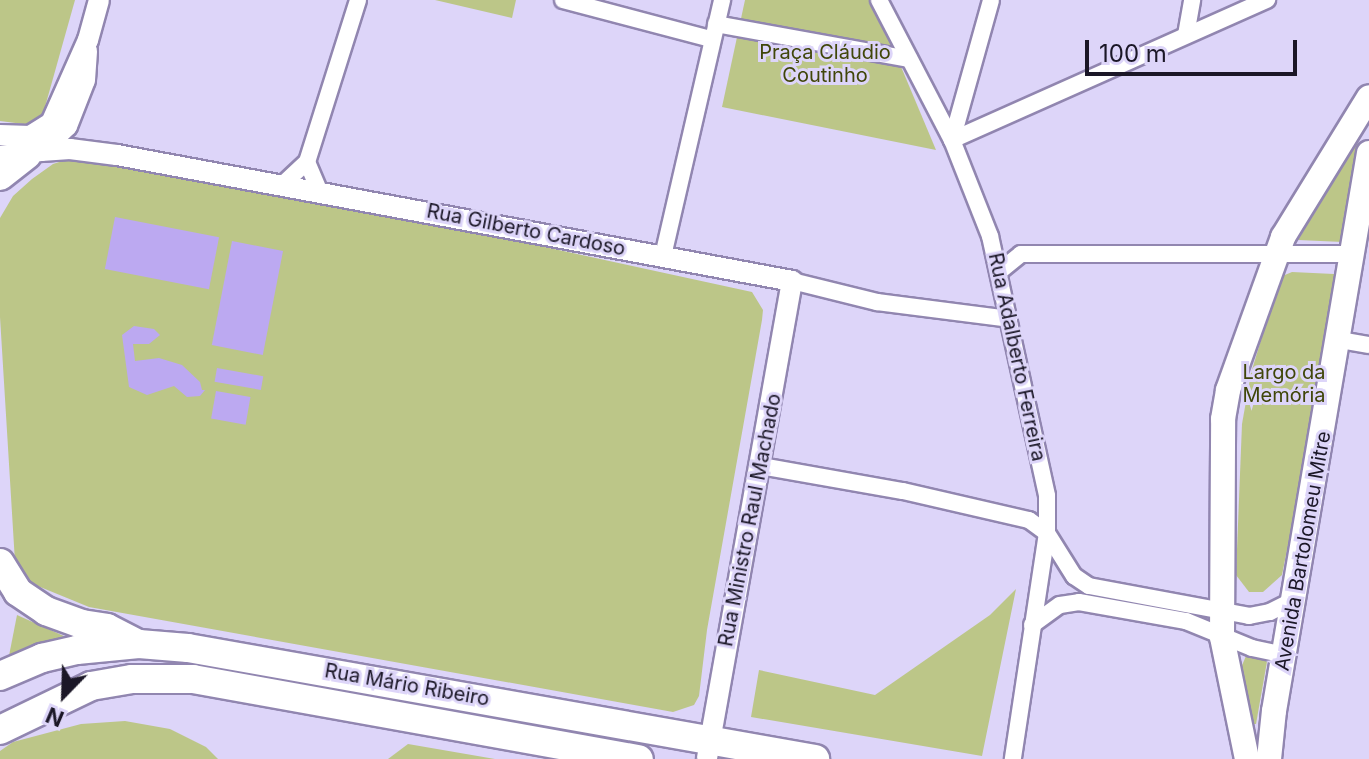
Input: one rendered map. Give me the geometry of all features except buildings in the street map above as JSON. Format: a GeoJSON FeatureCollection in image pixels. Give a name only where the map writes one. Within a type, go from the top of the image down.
{"type":"FeatureCollection","features":[{"type":"Feature","properties":{"kind":"highway"},"geometry":{"type":"LineString","coordinates":[[0,176],[22,154]]}},
{"type":"Feature","properties":{"kind":"highway"},"geometry":{"type":"LineString","coordinates":[[0,563],[18,592],[46,611],[82,624],[107,628],[139,644]]}},
{"type":"Feature","properties":{"kind":"highway","name":"Rua Mário Ribeiro"},"geometry":{"type":"LineString","coordinates":[[0,676],[42,658],[77,650],[139,644],[253,658],[709,750],[815,759]]}},
{"type":"Feature","properties":{"kind":"highway","name":"Rua Mário Ribeiro"},"geometry":{"type":"LineString","coordinates":[[0,730],[91,686],[132,679],[193,679],[639,759]]}},
{"type":"Feature","properties":{"kind":"main road"},"geometry":{"type":"LineString","coordinates":[[1247,759],[1222,637],[1223,419],[1235,366],[1290,223],[1369,97]]}},
{"type":"Feature","properties":{"kind":"main road","name":"Avenida Bartolomeu Mitre"},"geometry":{"type":"LineString","coordinates":[[1269,759],[1368,160]]}},
{"type":"Feature","properties":{"kind":"street"},"geometry":{"type":"LineString","coordinates":[[0,135],[30,136],[48,127],[88,40],[99,0]]}},
{"type":"Feature","properties":{"kind":"street"},"geometry":{"type":"LineString","coordinates":[[282,185],[307,162],[358,0]]}},
{"type":"Feature","properties":{"kind":"street"},"geometry":{"type":"LineString","coordinates":[[563,0],[714,31],[909,59]]}},
{"type":"Feature","properties":{"kind":"street"},"geometry":{"type":"LineString","coordinates":[[663,256],[722,0]]}},
{"type":"Feature","properties":{"kind":"street","name":"Rua Adalberto Ferreira"},"geometry":{"type":"LineString","coordinates":[[879,0],[952,140],[1000,271],[1047,496],[1047,533],[1013,759]]}},
{"type":"Feature","properties":{"kind":"street"},"geometry":{"type":"LineString","coordinates":[[952,140],[991,0]]}},
{"type":"Feature","properties":{"kind":"street"},"geometry":{"type":"LineString","coordinates":[[1186,35],[1192,0]]}},
{"type":"Feature","properties":{"kind":"street"},"geometry":{"type":"LineString","coordinates":[[952,140],[1267,0]]}},
{"type":"Feature","properties":{"kind":"street"},"geometry":{"type":"LineString","coordinates":[[22,154],[62,132],[75,112],[85,80],[88,40]]}},
{"type":"Feature","properties":{"kind":"street","name":"Rua Gilberto Cardoso"},"geometry":{"type":"LineString","coordinates":[[22,154],[87,150],[663,256],[792,281],[877,302],[1009,319]]}},
{"type":"Feature","properties":{"kind":"street"},"geometry":{"type":"LineString","coordinates":[[307,162],[320,192]]}},
{"type":"Feature","properties":{"kind":"street"},"geometry":{"type":"LineString","coordinates":[[1000,271],[1021,254],[1352,254]]}},
{"type":"Feature","properties":{"kind":"street","name":"Rua Ministro Raul Machado"},"geometry":{"type":"LineString","coordinates":[[709,750],[792,281]]}},
{"type":"Feature","properties":{"kind":"street"},"geometry":{"type":"LineString","coordinates":[[1340,340],[1369,345]]}},
{"type":"Feature","properties":{"kind":"street"},"geometry":{"type":"LineString","coordinates":[[761,466],[1029,520],[1047,533],[1074,576],[1089,586],[1249,616],[1270,612],[1295,599]]}},
{"type":"Feature","properties":{"kind":"street"},"geometry":{"type":"LineString","coordinates":[[1032,625],[1071,601],[1186,621],[1222,637],[1286,655]]}},
{"type":"Feature","properties":{"kind":"green space"},"geometry":{"type":"Polygon","coordinates":[[[0,0],[75,0],[43,114],[31,125],[0,121],[0,0]]]}},
{"type":"Feature","properties":{"kind":"green space"},"geometry":{"type":"Polygon","coordinates":[[[435,0],[516,0],[512,18],[435,0]]]}},
{"type":"Feature","properties":{"kind":"green space","name":"Praça Cláudio Coutinho"},"geometry":{"type":"Polygon","coordinates":[[[745,0],[873,0],[936,150],[722,107],[745,0]]]}},
{"type":"Feature","properties":{"kind":"green space"},"geometry":{"type":"Polygon","coordinates":[[[1362,143],[1343,242],[1298,240],[1356,144],[1362,143]]]}},
{"type":"Feature","properties":{"kind":"green space"},"geometry":{"type":"Polygon","coordinates":[[[81,155],[416,219],[752,292],[763,310],[762,320],[707,630],[699,696],[694,705],[673,712],[89,607],[28,582],[15,562],[0,317],[0,218],[13,196],[32,179],[53,164],[81,155]]]}},
{"type":"Feature","properties":{"kind":"green space","name":"Largo da Memória"},"geometry":{"type":"Polygon","coordinates":[[[1292,272],[1334,274],[1341,280],[1282,575],[1263,592],[1249,592],[1236,575],[1242,424],[1251,373],[1280,277],[1292,272]]]}},
{"type":"Feature","properties":{"kind":"green space"},"geometry":{"type":"Polygon","coordinates":[[[1016,589],[982,756],[751,717],[759,670],[875,695],[990,615],[1016,589]]]}},
{"type":"Feature","properties":{"kind":"green space"},"geometry":{"type":"Polygon","coordinates":[[[17,615],[75,641],[7,666],[17,615]]]}},
{"type":"Feature","properties":{"kind":"green space"},"geometry":{"type":"Polygon","coordinates":[[[1252,653],[1268,656],[1256,724],[1253,724],[1240,670],[1246,656],[1252,653]]]}},
{"type":"Feature","properties":{"kind":"green space"},"geometry":{"type":"Polygon","coordinates":[[[125,721],[170,729],[206,747],[218,759],[0,759],[0,751],[13,742],[81,724],[125,721]]]}},
{"type":"Feature","properties":{"kind":"green space"},"geometry":{"type":"Polygon","coordinates":[[[408,744],[495,759],[388,759],[408,744]]]}},
{"type":"Feature","properties":{"kind":"shaded area"},"geometry":{"type":"Polygon","coordinates":[[[115,217],[219,237],[209,289],[105,269],[115,217]]]}},
{"type":"Feature","properties":{"kind":"shaded area"},"geometry":{"type":"Polygon","coordinates":[[[232,241],[283,251],[263,355],[212,345],[232,241]]]}},
{"type":"Feature","properties":{"kind":"shaded area"},"geometry":{"type":"Polygon","coordinates":[[[134,326],[154,329],[160,335],[149,344],[133,344],[135,361],[159,358],[182,365],[205,390],[200,396],[187,397],[174,386],[147,395],[129,387],[122,335],[134,326]]]}},
{"type":"Feature","properties":{"kind":"shaded area"},"geometry":{"type":"Polygon","coordinates":[[[217,368],[263,376],[261,390],[215,382],[217,368]]]}},
{"type":"Feature","properties":{"kind":"shaded area"},"geometry":{"type":"Polygon","coordinates":[[[216,391],[250,397],[246,425],[211,419],[216,391]]]}}]}
